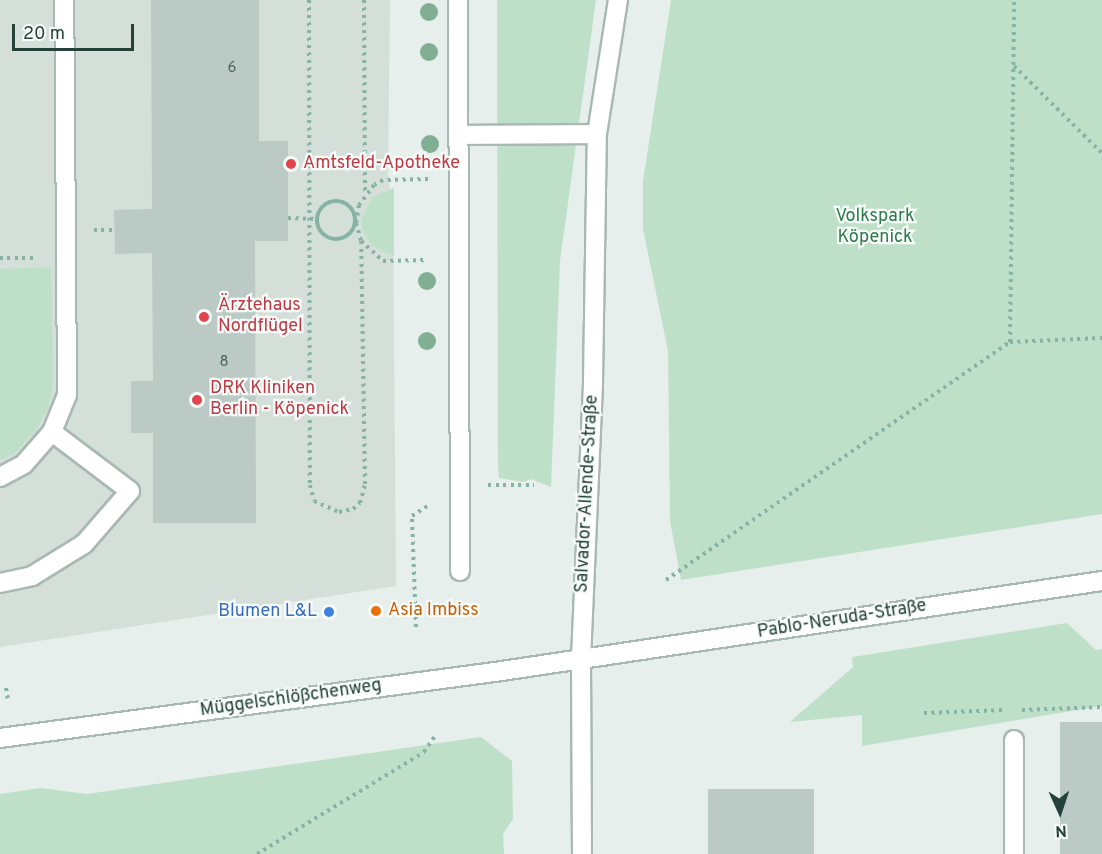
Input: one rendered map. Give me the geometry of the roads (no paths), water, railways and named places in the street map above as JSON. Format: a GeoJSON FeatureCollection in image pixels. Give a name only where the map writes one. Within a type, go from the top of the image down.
{"type":"FeatureCollection","features":[{"type":"Feature","properties":{"kind":"street"},"geometry":{"type":"LineString","coordinates":[[0,477],[24,464],[52,432],[67,395],[63,0]]}},
{"type":"Feature","properties":{"kind":"street"},"geometry":{"type":"LineString","coordinates":[[458,0],[460,571]]}},
{"type":"Feature","properties":{"kind":"street","name":"Salvador-Allende-Straße"},"geometry":{"type":"LineString","coordinates":[[582,854],[581,659],[593,381],[597,134],[618,0]]}},
{"type":"Feature","properties":{"kind":"street"},"geometry":{"type":"LineString","coordinates":[[459,135],[597,134]]}},
{"type":"Feature","properties":{"kind":"street"},"geometry":{"type":"LineString","coordinates":[[0,583],[32,576],[84,544],[130,491],[52,432]]}},
{"type":"Feature","properties":{"kind":"street","name":"Pablo-Neruda-Straße"},"geometry":{"type":"LineString","coordinates":[[581,659],[1102,580]]}},
{"type":"Feature","properties":{"kind":"street","name":"Müggelschlößchenweg"},"geometry":{"type":"LineString","coordinates":[[0,738],[581,659]]}},
{"type":"Feature","properties":{"kind":"street"},"geometry":{"type":"LineString","coordinates":[[1014,740],[1014,854]]}},
{"type":"Feature","properties":{"kind":"place","name":"Amtsfeld-Apotheke"},"geometry":{"type":"Point","coordinates":[291,164]}},
{"type":"Feature","properties":{"kind":"place","name":"Ärztehaus Nordflügel"},"geometry":{"type":"Point","coordinates":[204,317]}},
{"type":"Feature","properties":{"kind":"place","name":"DRK Kliniken Berlin - Köpenick"},"geometry":{"type":"Point","coordinates":[197,400]}},
{"type":"Feature","properties":{"kind":"place","name":"Asia Imbiss"},"geometry":{"type":"Point","coordinates":[376,611]}},
{"type":"Feature","properties":{"kind":"place","name":"Blumen L&L"},"geometry":{"type":"Point","coordinates":[329,612]}},
{"type":"Feature","properties":{"kind":"park label","name":"Volkspark Köpenick"},"geometry":{"type":"Point","coordinates":[875,228]}}]}
